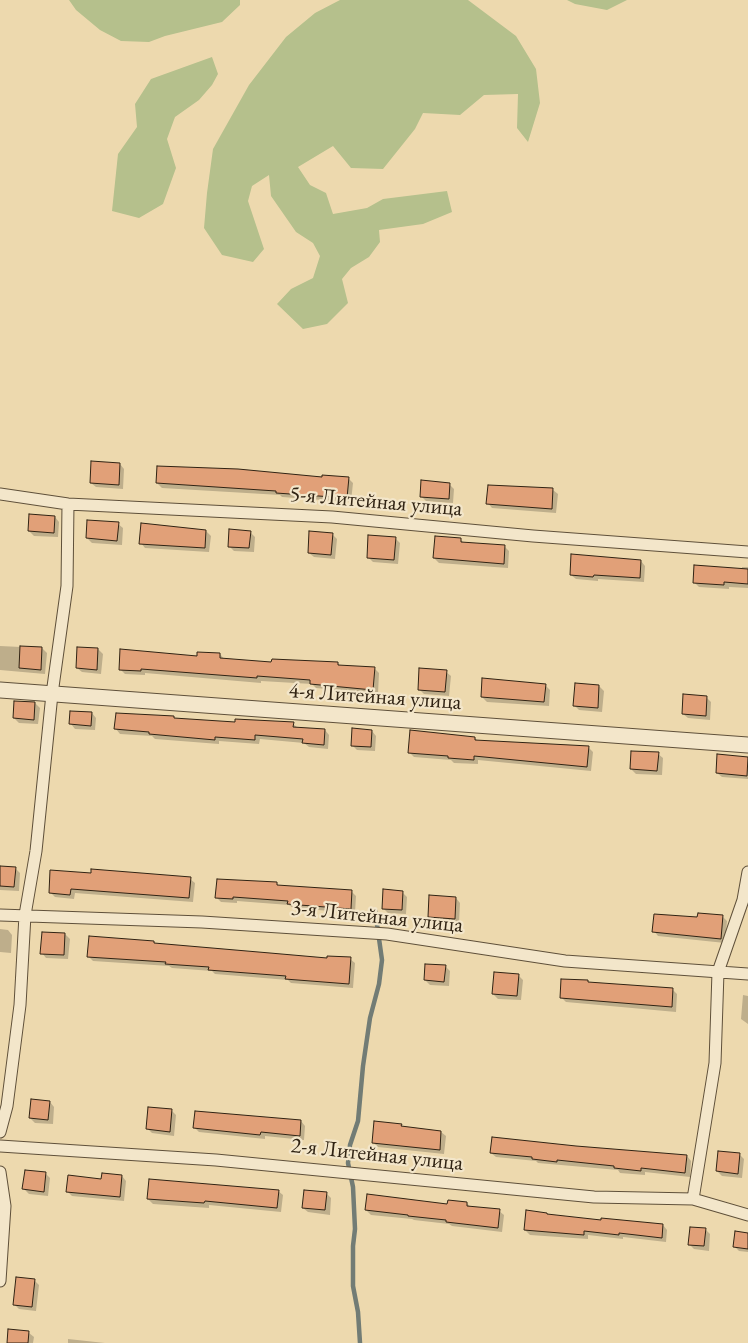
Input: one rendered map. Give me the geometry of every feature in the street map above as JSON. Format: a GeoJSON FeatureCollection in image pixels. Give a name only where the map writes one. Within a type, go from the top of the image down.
{"type":"FeatureCollection","features":[{"type":"Feature","properties":{"kind":"street","name":"5-я Литейная улица"},"geometry":{"type":"LineString","coordinates":[[0,494],[68,504],[332,517],[534,536],[748,552]]}},
{"type":"Feature","properties":{"kind":"street"},"geometry":{"type":"LineString","coordinates":[[0,1132],[7,1106],[20,1005],[25,915],[36,851],[52,694],[67,586],[68,504]]}},
{"type":"Feature","properties":{"kind":"street","name":"4-я Литейная улица"},"geometry":{"type":"LineString","coordinates":[[0,690],[748,745]]}},
{"type":"Feature","properties":{"kind":"street"},"geometry":{"type":"LineString","coordinates":[[693,1199],[715,1063],[718,972],[743,900],[748,872]]}},
{"type":"Feature","properties":{"kind":"street","name":"3-я Литейная улица"},"geometry":{"type":"LineString","coordinates":[[0,915],[202,922],[386,934],[565,961],[748,974]]}},
{"type":"Feature","properties":{"kind":"street","name":"2-я Литейная улица"},"geometry":{"type":"LineString","coordinates":[[0,1146],[216,1160],[594,1197],[693,1199],[748,1215]]}},
{"type":"Feature","properties":{"kind":"street"},"geometry":{"type":"LineString","coordinates":[[0,1172],[5,1206],[0,1281]]}},
{"type":"Feature","properties":{"kind":"green space"},"geometry":{"type":"Polygon","coordinates":[[[69,0],[240,0],[240,5],[222,22],[165,36],[149,42],[121,41],[100,30],[76,10],[69,0]]]}},
{"type":"Feature","properties":{"kind":"green space"},"geometry":{"type":"Polygon","coordinates":[[[340,0],[468,0],[516,36],[536,69],[540,103],[528,142],[517,128],[518,94],[484,95],[460,115],[423,113],[415,129],[383,169],[351,168],[333,146],[298,167],[310,185],[326,193],[333,214],[367,208],[383,199],[447,191],[452,212],[423,224],[379,230],[380,242],[369,257],[351,268],[342,279],[348,303],[327,324],[303,329],[277,304],[291,289],[313,278],[320,256],[313,243],[296,232],[271,196],[269,175],[252,186],[248,201],[264,249],[253,262],[222,255],[204,228],[207,193],[213,149],[249,85],[286,37],[315,13],[340,0]]]}},
{"type":"Feature","properties":{"kind":"green space"},"geometry":{"type":"Polygon","coordinates":[[[567,0],[627,0],[607,10],[575,4],[567,0]]]}},
{"type":"Feature","properties":{"kind":"green space"},"geometry":{"type":"Polygon","coordinates":[[[212,57],[218,74],[212,85],[199,100],[175,117],[167,139],[176,168],[163,204],[139,218],[112,211],[118,154],[137,127],[135,104],[151,79],[212,57]]]}},
{"type":"Feature","properties":{"kind":"building"},"geometry":{"type":"Polygon","coordinates":[[[91,461],[120,463],[119,485],[90,483],[91,461]]]}},
{"type":"Feature","properties":{"kind":"building"},"geometry":{"type":"Polygon","coordinates":[[[157,466],[238,469],[322,477],[322,475],[349,477],[347,498],[156,483],[157,466]]]}},
{"type":"Feature","properties":{"kind":"building"},"geometry":{"type":"Polygon","coordinates":[[[421,480],[450,483],[449,499],[420,497],[421,480]]]}},
{"type":"Feature","properties":{"kind":"building"},"geometry":{"type":"Polygon","coordinates":[[[488,485],[553,488],[552,509],[486,504],[488,485]]]}},
{"type":"Feature","properties":{"kind":"building"},"geometry":{"type":"Polygon","coordinates":[[[29,514],[55,516],[54,533],[28,531],[29,514]]]}},
{"type":"Feature","properties":{"kind":"building"},"geometry":{"type":"Polygon","coordinates":[[[87,520],[119,522],[117,541],[86,538],[87,520]]]}},
{"type":"Feature","properties":{"kind":"building"},"geometry":{"type":"Polygon","coordinates":[[[141,523],[206,530],[205,548],[139,544],[141,523]]]}},
{"type":"Feature","properties":{"kind":"building"},"geometry":{"type":"Polygon","coordinates":[[[229,529],[251,531],[249,548],[228,547],[229,529]]]}},
{"type":"Feature","properties":{"kind":"building"},"geometry":{"type":"Polygon","coordinates":[[[309,531],[333,533],[331,555],[308,553],[309,531]]]}},
{"type":"Feature","properties":{"kind":"building"},"geometry":{"type":"Polygon","coordinates":[[[368,535],[396,537],[394,560],[367,558],[368,535]]]}},
{"type":"Feature","properties":{"kind":"building"},"geometry":{"type":"Polygon","coordinates":[[[435,536],[461,538],[461,542],[505,545],[504,564],[433,558],[435,536]]]}},
{"type":"Feature","properties":{"kind":"building"},"geometry":{"type":"Polygon","coordinates":[[[571,554],[641,560],[640,578],[570,575],[571,554]]]}},
{"type":"Feature","properties":{"kind":"building"},"geometry":{"type":"Polygon","coordinates":[[[694,565],[748,569],[748,584],[724,582],[724,585],[693,583],[694,565]]]}},
{"type":"Feature","properties":{"kind":"building"},"geometry":{"type":"Polygon","coordinates":[[[20,646],[42,647],[41,670],[19,668],[20,646]]]}},
{"type":"Feature","properties":{"kind":"building"},"geometry":{"type":"Polygon","coordinates":[[[77,647],[98,648],[97,670],[76,668],[77,647]]]}},
{"type":"Feature","properties":{"kind":"building"},"geometry":{"type":"Polygon","coordinates":[[[120,649],[197,656],[197,652],[220,653],[220,658],[271,662],[272,659],[338,662],[338,665],[375,667],[373,690],[310,684],[310,680],[141,669],[141,671],[119,670],[120,649]]]}},
{"type":"Feature","properties":{"kind":"building"},"geometry":{"type":"Polygon","coordinates":[[[419,668],[447,670],[445,692],[418,690],[419,668]]]}},
{"type":"Feature","properties":{"kind":"building"},"geometry":{"type":"Polygon","coordinates":[[[482,678],[546,684],[544,702],[481,697],[482,678]]]}},
{"type":"Feature","properties":{"kind":"building"},"geometry":{"type":"Polygon","coordinates":[[[575,683],[599,685],[598,708],[573,706],[575,683]]]}},
{"type":"Feature","properties":{"kind":"building"},"geometry":{"type":"Polygon","coordinates":[[[683,694],[707,696],[706,716],[682,714],[683,694]]]}},
{"type":"Feature","properties":{"kind":"building"},"geometry":{"type":"Polygon","coordinates":[[[14,701],[35,702],[34,720],[13,718],[14,701]]]}},
{"type":"Feature","properties":{"kind":"building"},"geometry":{"type":"Polygon","coordinates":[[[70,711],[92,712],[91,726],[69,724],[70,711]]]}},
{"type":"Feature","properties":{"kind":"building"},"geometry":{"type":"Polygon","coordinates":[[[116,713],[235,722],[235,719],[294,722],[293,727],[325,729],[324,745],[302,743],[303,739],[255,735],[255,740],[215,737],[215,740],[114,729],[116,713]]]}},
{"type":"Feature","properties":{"kind":"building"},"geometry":{"type":"Polygon","coordinates":[[[352,728],[372,730],[371,747],[351,746],[352,728]]]}},
{"type":"Feature","properties":{"kind":"building"},"geometry":{"type":"Polygon","coordinates":[[[410,730],[475,737],[475,740],[589,746],[587,767],[474,756],[474,760],[408,753],[410,730]]]}},
{"type":"Feature","properties":{"kind":"building"},"geometry":{"type":"Polygon","coordinates":[[[631,751],[659,752],[657,771],[630,769],[631,751]]]}},
{"type":"Feature","properties":{"kind":"building"},"geometry":{"type":"Polygon","coordinates":[[[717,754],[748,757],[747,776],[716,773],[717,754]]]}},
{"type":"Feature","properties":{"kind":"building"},"geometry":{"type":"Polygon","coordinates":[[[0,866],[16,867],[14,887],[0,886],[0,866]]]}},
{"type":"Feature","properties":{"kind":"building"},"geometry":{"type":"Polygon","coordinates":[[[91,869],[191,877],[189,898],[71,889],[70,895],[49,893],[50,870],[91,873],[91,869]]]}},
{"type":"Feature","properties":{"kind":"building"},"geometry":{"type":"Polygon","coordinates":[[[217,879],[277,882],[277,885],[352,890],[351,909],[287,904],[288,901],[233,897],[233,899],[215,898],[217,879]]]}},
{"type":"Feature","properties":{"kind":"building"},"geometry":{"type":"Polygon","coordinates":[[[383,889],[403,891],[402,910],[382,909],[383,889]]]}},
{"type":"Feature","properties":{"kind":"building"},"geometry":{"type":"Polygon","coordinates":[[[429,895],[456,897],[455,919],[428,917],[429,895]]]}},
{"type":"Feature","properties":{"kind":"building"},"geometry":{"type":"Polygon","coordinates":[[[698,913],[723,915],[721,939],[652,932],[654,914],[697,917],[698,913]]]}},
{"type":"Feature","properties":{"kind":"building"},"geometry":{"type":"Polygon","coordinates":[[[42,932],[65,933],[64,955],[40,954],[42,932]]]}},
{"type":"Feature","properties":{"kind":"building"},"geometry":{"type":"Polygon","coordinates":[[[89,936],[327,958],[327,956],[351,957],[349,984],[285,979],[286,976],[208,970],[209,967],[165,964],[166,962],[87,957],[89,936]]]}},
{"type":"Feature","properties":{"kind":"building"},"geometry":{"type":"Polygon","coordinates":[[[425,964],[446,965],[444,982],[424,980],[425,964]]]}},
{"type":"Feature","properties":{"kind":"building"},"geometry":{"type":"Polygon","coordinates":[[[494,972],[519,974],[517,996],[492,994],[494,972]]]}},
{"type":"Feature","properties":{"kind":"building"},"geometry":{"type":"Polygon","coordinates":[[[561,979],[673,988],[672,1007],[560,998],[561,979]]]}},
{"type":"Feature","properties":{"kind":"building"},"geometry":{"type":"Polygon","coordinates":[[[31,1099],[50,1101],[48,1120],[29,1118],[31,1099]]]}},
{"type":"Feature","properties":{"kind":"building"},"geometry":{"type":"Polygon","coordinates":[[[148,1107],[172,1109],[170,1132],[146,1129],[148,1107]]]}},
{"type":"Feature","properties":{"kind":"building"},"geometry":{"type":"Polygon","coordinates":[[[195,1111],[301,1120],[300,1136],[261,1132],[260,1135],[193,1128],[195,1111]]]}},
{"type":"Feature","properties":{"kind":"building"},"geometry":{"type":"Polygon","coordinates":[[[374,1121],[441,1131],[440,1150],[372,1143],[374,1121]]]}},
{"type":"Feature","properties":{"kind":"building"},"geometry":{"type":"Polygon","coordinates":[[[492,1137],[687,1155],[685,1173],[641,1168],[641,1171],[614,1168],[614,1166],[557,1160],[557,1162],[532,1159],[532,1157],[490,1153],[492,1137]]]}},
{"type":"Feature","properties":{"kind":"building"},"geometry":{"type":"Polygon","coordinates":[[[718,1151],[740,1153],[738,1174],[716,1171],[718,1151]]]}},
{"type":"Feature","properties":{"kind":"building"},"geometry":{"type":"Polygon","coordinates":[[[25,1170],[46,1172],[44,1192],[22,1189],[25,1170]]]}},
{"type":"Feature","properties":{"kind":"building"},"geometry":{"type":"Polygon","coordinates":[[[102,1173],[122,1175],[120,1197],[66,1192],[68,1175],[101,1179],[102,1173]]]}},
{"type":"Feature","properties":{"kind":"building"},"geometry":{"type":"Polygon","coordinates":[[[149,1179],[279,1190],[277,1208],[205,1201],[204,1203],[147,1199],[149,1179]]]}},
{"type":"Feature","properties":{"kind":"building"},"geometry":{"type":"Polygon","coordinates":[[[304,1190],[327,1192],[325,1210],[302,1208],[304,1190]]]}},
{"type":"Feature","properties":{"kind":"building"},"geometry":{"type":"Polygon","coordinates":[[[367,1194],[447,1204],[448,1200],[467,1202],[467,1206],[500,1209],[498,1228],[365,1210],[367,1194]]]}},
{"type":"Feature","properties":{"kind":"building"},"geometry":{"type":"Polygon","coordinates":[[[526,1210],[601,1220],[601,1218],[663,1224],[662,1238],[619,1233],[619,1235],[584,1231],[584,1235],[524,1230],[526,1210]]]}},
{"type":"Feature","properties":{"kind":"building"},"geometry":{"type":"Polygon","coordinates":[[[690,1227],[706,1228],[704,1246],[688,1245],[690,1227]]]}},
{"type":"Feature","properties":{"kind":"building"},"geometry":{"type":"Polygon","coordinates":[[[735,1231],[748,1233],[748,1249],[733,1247],[735,1231]]]}},
{"type":"Feature","properties":{"kind":"building"},"geometry":{"type":"Polygon","coordinates":[[[16,1277],[35,1279],[32,1307],[13,1305],[16,1277]]]}},
{"type":"Feature","properties":{"kind":"building"},"geometry":{"type":"Polygon","coordinates":[[[8,1329],[29,1331],[28,1343],[7,1343],[8,1329]]]}},
{"type":"Feature","properties":{"kind":"waterway"},"geometry":{"type":"LineString","coordinates":[[360,1343],[358,1312],[353,1286],[355,1229],[353,1187],[348,1163],[350,1145],[358,1121],[370,1018],[379,984],[382,960],[375,910]]}}]}
